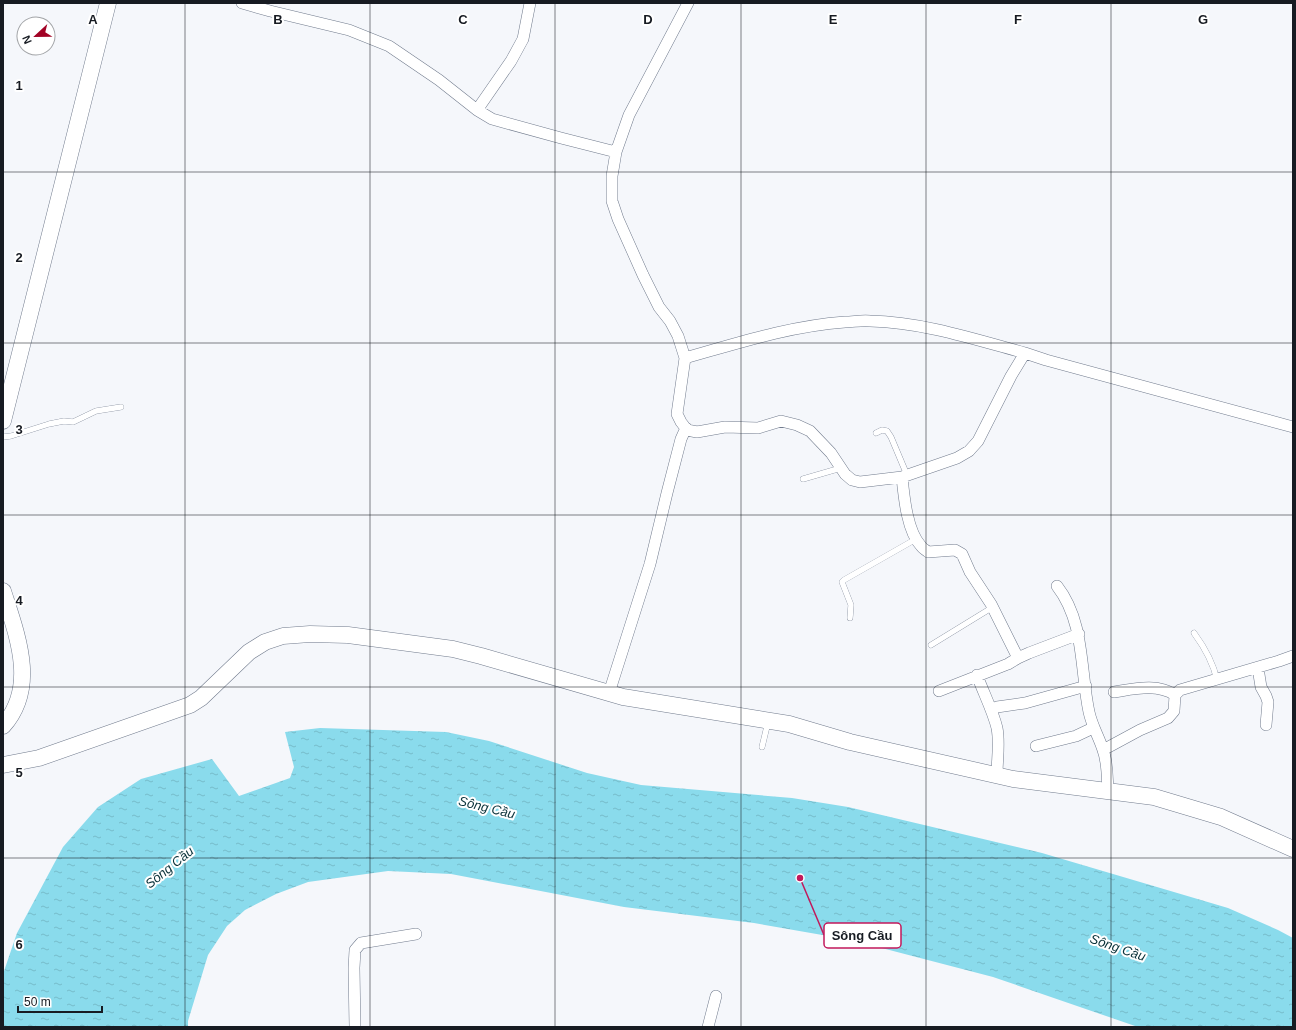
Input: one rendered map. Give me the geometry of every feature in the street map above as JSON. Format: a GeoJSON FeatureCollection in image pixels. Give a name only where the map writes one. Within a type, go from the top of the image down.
{"type":"FeatureCollection","features":[{"type":"Feature","properties":{"kind":"street"},"geometry":{"type":"LineString","coordinates":[[3,421],[108,3]]}},
{"type":"Feature","properties":{"kind":"street"},"geometry":{"type":"LineString","coordinates":[[242,3],[349,30],[389,46],[439,80],[477,110],[492,119],[616,152]]}},
{"type":"Feature","properties":{"kind":"street"},"geometry":{"type":"LineString","coordinates":[[477,110],[511,61],[523,39],[530,3]]}},
{"type":"Feature","properties":{"kind":"street"},"geometry":{"type":"LineString","coordinates":[[688,3],[629,115],[616,152],[612,176],[612,201],[618,219],[659,307],[670,321],[678,336],[684,354],[677,414],[687,430],[697,432],[733,427],[758,428],[781,421],[797,425],[810,431],[832,453],[852,480],[860,482],[904,476],[957,458],[969,451],[978,441],[1024,352]]}},
{"type":"Feature","properties":{"kind":"street"},"geometry":{"type":"LineString","coordinates":[[684,354],[789,329],[818,324],[869,320],[927,327],[1024,352],[1046,360],[1293,427]]}},
{"type":"Feature","properties":{"kind":"street"},"geometry":{"type":"LineString","coordinates":[[609,693],[650,564],[681,439],[686,428]]}},
{"type":"Feature","properties":{"kind":"street"},"geometry":{"type":"LineString","coordinates":[[904,476],[905,501],[913,534],[921,547],[928,552],[955,550],[962,554],[970,572],[993,607],[1018,658]]}},
{"type":"Feature","properties":{"kind":"street"},"geometry":{"type":"LineString","coordinates":[[1057,586],[1068,604],[1079,634],[1089,712],[1093,728],[1103,750],[1108,792]]}},
{"type":"Feature","properties":{"kind":"street"},"geometry":{"type":"LineString","coordinates":[[3,591],[18,638],[23,674],[16,706],[3,726]]}},
{"type":"Feature","properties":{"kind":"street"},"geometry":{"type":"LineString","coordinates":[[3,765],[39,758],[190,705],[201,698],[249,652],[265,642],[283,636],[310,634],[348,635],[453,649],[623,697],[800,726],[850,742],[997,775],[1032,782],[1154,797],[1221,818],[1293,849]]}},
{"type":"Feature","properties":{"kind":"street"},"geometry":{"type":"LineString","coordinates":[[939,691],[1008,664],[1029,653],[1079,634]]}},
{"type":"Feature","properties":{"kind":"street"},"geometry":{"type":"LineString","coordinates":[[1103,750],[1140,730],[1168,718],[1174,711],[1175,695],[1180,690],[1258,668],[1293,656]]}},
{"type":"Feature","properties":{"kind":"street"},"geometry":{"type":"LineString","coordinates":[[1258,668],[1261,687],[1268,702],[1266,725]]}},
{"type":"Feature","properties":{"kind":"street"},"geometry":{"type":"LineString","coordinates":[[978,675],[997,728],[997,775]]}},
{"type":"Feature","properties":{"kind":"street"},"geometry":{"type":"LineString","coordinates":[[997,707],[1025,703],[1086,686]]}},
{"type":"Feature","properties":{"kind":"street"},"geometry":{"type":"LineString","coordinates":[[1114,692],[1154,688],[1164,689],[1175,695]]}},
{"type":"Feature","properties":{"kind":"street"},"geometry":{"type":"LineString","coordinates":[[1036,746],[1076,736],[1093,728]]}},
{"type":"Feature","properties":{"kind":"street"},"geometry":{"type":"LineString","coordinates":[[355,1027],[355,950],[361,943],[416,934]]}},
{"type":"Feature","properties":{"kind":"street"},"geometry":{"type":"LineString","coordinates":[[708,1027],[716,996]]}},
{"type":"Feature","properties":{"kind":"lane"},"geometry":{"type":"LineString","coordinates":[[3,437],[49,424],[64,421],[73,422],[96,411],[121,407]]}},
{"type":"Feature","properties":{"kind":"lane"},"geometry":{"type":"LineString","coordinates":[[876,433],[882,430],[887,431],[891,437],[904,476]]}},
{"type":"Feature","properties":{"kind":"lane"},"geometry":{"type":"LineString","coordinates":[[803,479],[842,468]]}},
{"type":"Feature","properties":{"kind":"lane"},"geometry":{"type":"LineString","coordinates":[[850,618],[851,605],[842,582],[916,539]]}},
{"type":"Feature","properties":{"kind":"lane"},"geometry":{"type":"LineString","coordinates":[[931,645],[993,607]]}},
{"type":"Feature","properties":{"kind":"lane"},"geometry":{"type":"LineString","coordinates":[[1194,633],[1210,658],[1217,680]]}},
{"type":"Feature","properties":{"kind":"lane"},"geometry":{"type":"LineString","coordinates":[[762,747],[768,720]]}},
{"type":"Feature","properties":{"kind":"water","name":"Sông Cầu"},"geometry":{"type":"Polygon","coordinates":[[[320,728],[446,732],[489,741],[587,773],[641,785],[792,798],[848,807],[1042,853],[1228,908],[1293,938],[1293,1027],[1138,1027],[993,977],[851,940],[754,923],[624,907],[451,874],[388,871],[308,882],[276,894],[245,910],[227,926],[208,955],[188,1021],[188,1027],[3,1027],[3,974],[17,933],[63,847],[98,807],[141,779],[212,759],[239,796],[290,778],[294,767],[285,732],[320,728]]]}},
{"type":"Feature","properties":{"kind":"place","name":"Sông Cầu"},"geometry":{"type":"Point","coordinates":[800,878]}}]}
